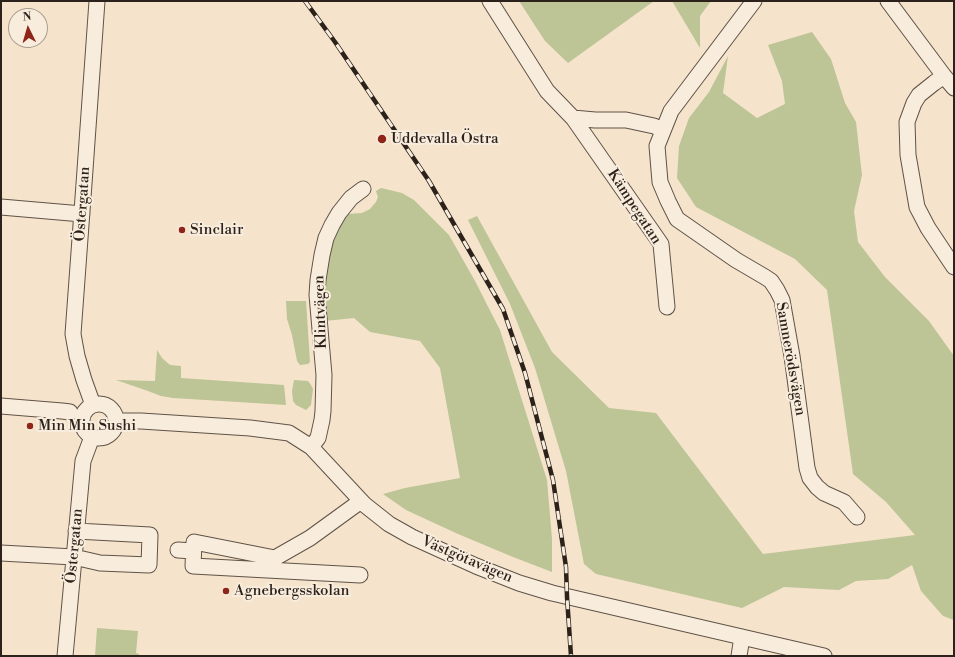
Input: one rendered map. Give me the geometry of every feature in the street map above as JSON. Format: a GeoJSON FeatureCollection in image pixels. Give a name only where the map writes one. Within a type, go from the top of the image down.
{"type":"FeatureCollection","features":[{"type":"Feature","properties":{"kind":"street","name":"Östergatan"},"geometry":{"type":"LineString","coordinates":[[93,405],[77,356],[73,334],[97,1]]}},
{"type":"Feature","properties":{"kind":"street","name":"Kämpegatan"},"geometry":{"type":"LineString","coordinates":[[490,1],[548,91],[573,118],[660,244],[667,307]]}},
{"type":"Feature","properties":{"kind":"street","name":"Samnerödsvägen"},"geometry":{"type":"LineString","coordinates":[[754,1],[671,111],[656,146],[660,182],[678,219],[736,260],[766,276],[777,290],[782,300],[792,356],[807,468],[810,478],[816,487],[824,493],[844,502],[857,517]]}},
{"type":"Feature","properties":{"kind":"street"},"geometry":{"type":"LineString","coordinates":[[888,1],[954,88]]}},
{"type":"Feature","properties":{"kind":"street"},"geometry":{"type":"LineString","coordinates":[[944,76],[919,95],[914,103],[907,122],[908,155],[917,207],[928,228],[954,267]]}},
{"type":"Feature","properties":{"kind":"street"},"geometry":{"type":"LineString","coordinates":[[573,118],[626,120],[654,126],[663,130]]}},
{"type":"Feature","properties":{"kind":"street","name":"Klintvägen"},"geometry":{"type":"LineString","coordinates":[[311,447],[318,438],[323,411],[324,375],[317,295],[322,255],[326,238],[339,213],[351,198],[363,189]]}},
{"type":"Feature","properties":{"kind":"street"},"geometry":{"type":"LineString","coordinates":[[1,207],[82,214]]}},
{"type":"Feature","properties":{"kind":"street"},"geometry":{"type":"LineString","coordinates":[[98,404],[108,407],[115,415],[116,421],[113,432],[108,436],[97,439],[87,434],[83,429],[82,418],[84,412],[88,408],[98,404]]}},
{"type":"Feature","properties":{"kind":"street"},"geometry":{"type":"LineString","coordinates":[[1,406],[70,412]]}},
{"type":"Feature","properties":{"kind":"street","name":"Västgötavägen"},"geometry":{"type":"LineString","coordinates":[[116,421],[141,421],[250,428],[288,433],[311,447],[364,505],[389,524],[412,537],[476,566],[519,583],[560,595],[824,656]]}},
{"type":"Feature","properties":{"kind":"street","name":"Östergatan"},"geometry":{"type":"LineString","coordinates":[[65,656],[83,461],[92,437]]}},
{"type":"Feature","properties":{"kind":"street"},"geometry":{"type":"LineString","coordinates":[[360,501],[304,534],[274,564],[193,566],[194,542],[274,564],[360,575]]}},
{"type":"Feature","properties":{"kind":"street"},"geometry":{"type":"LineString","coordinates":[[1,553],[74,557],[100,563],[149,565],[151,549],[150,535],[119,531],[76,531]]}},
{"type":"Feature","properties":{"kind":"street"},"geometry":{"type":"LineString","coordinates":[[178,550],[193,551]]}},
{"type":"Feature","properties":{"kind":"street"},"geometry":{"type":"LineString","coordinates":[[739,656],[742,637]]}},
{"type":"Feature","properties":{"kind":"green space"},"geometry":{"type":"Polygon","coordinates":[[[519,1],[654,1],[568,63],[545,41],[519,1]]]}},
{"type":"Feature","properties":{"kind":"green space"},"geometry":{"type":"Polygon","coordinates":[[[672,1],[711,1],[700,16],[700,48],[672,1]]]}},
{"type":"Feature","properties":{"kind":"green space"},"geometry":{"type":"Polygon","coordinates":[[[812,32],[831,59],[845,103],[856,122],[862,175],[854,211],[858,242],[885,277],[929,321],[954,356],[954,620],[943,616],[921,591],[912,565],[888,579],[856,581],[839,590],[784,587],[742,608],[596,574],[584,564],[566,471],[535,368],[510,304],[468,220],[477,216],[552,352],[609,408],[656,413],[763,554],[915,535],[886,502],[853,474],[827,290],[795,259],[696,207],[677,178],[679,146],[689,118],[709,92],[728,56],[723,93],[757,118],[785,104],[782,81],[768,45],[812,32]]]}},
{"type":"Feature","properties":{"kind":"green space"},"geometry":{"type":"Polygon","coordinates":[[[381,188],[402,193],[414,200],[449,235],[500,330],[547,480],[552,539],[552,572],[458,534],[406,510],[383,494],[405,488],[460,478],[440,368],[420,341],[370,332],[354,318],[325,321],[321,294],[326,261],[333,240],[347,214],[362,213],[370,209],[378,197],[376,191],[381,188]]]}},
{"type":"Feature","properties":{"kind":"green space"},"geometry":{"type":"Polygon","coordinates":[[[286,301],[306,301],[310,362],[308,364],[300,365],[297,361],[287,319],[286,301]]]}},
{"type":"Feature","properties":{"kind":"green space"},"geometry":{"type":"Polygon","coordinates":[[[157,350],[162,358],[170,365],[181,366],[181,378],[284,385],[286,405],[173,398],[161,396],[116,380],[155,381],[157,350]]]}},
{"type":"Feature","properties":{"kind":"green space"},"geometry":{"type":"Polygon","coordinates":[[[294,380],[308,381],[313,389],[311,405],[306,410],[296,405],[293,401],[292,391],[294,380]]]}},
{"type":"Feature","properties":{"kind":"green space"},"geometry":{"type":"Polygon","coordinates":[[[97,628],[138,631],[136,653],[139,654],[139,656],[95,656],[97,628]]]}},
{"type":"Feature","properties":{"kind":"railway"},"geometry":{"type":"LineString","coordinates":[[305,1],[335,42],[429,181],[503,309],[525,373],[553,480],[566,567],[571,656]]}},
{"type":"Feature","properties":{"kind":"place","name":"Uddevalla Östra"},"geometry":{"type":"Point","coordinates":[382,139]}},
{"type":"Feature","properties":{"kind":"place","name":"Sinclair"},"geometry":{"type":"Point","coordinates":[182,230]}},
{"type":"Feature","properties":{"kind":"place","name":"Min Min Sushi"},"geometry":{"type":"Point","coordinates":[30,426]}},
{"type":"Feature","properties":{"kind":"place","name":"Agnebergsskolan"},"geometry":{"type":"Point","coordinates":[226,591]}}]}
